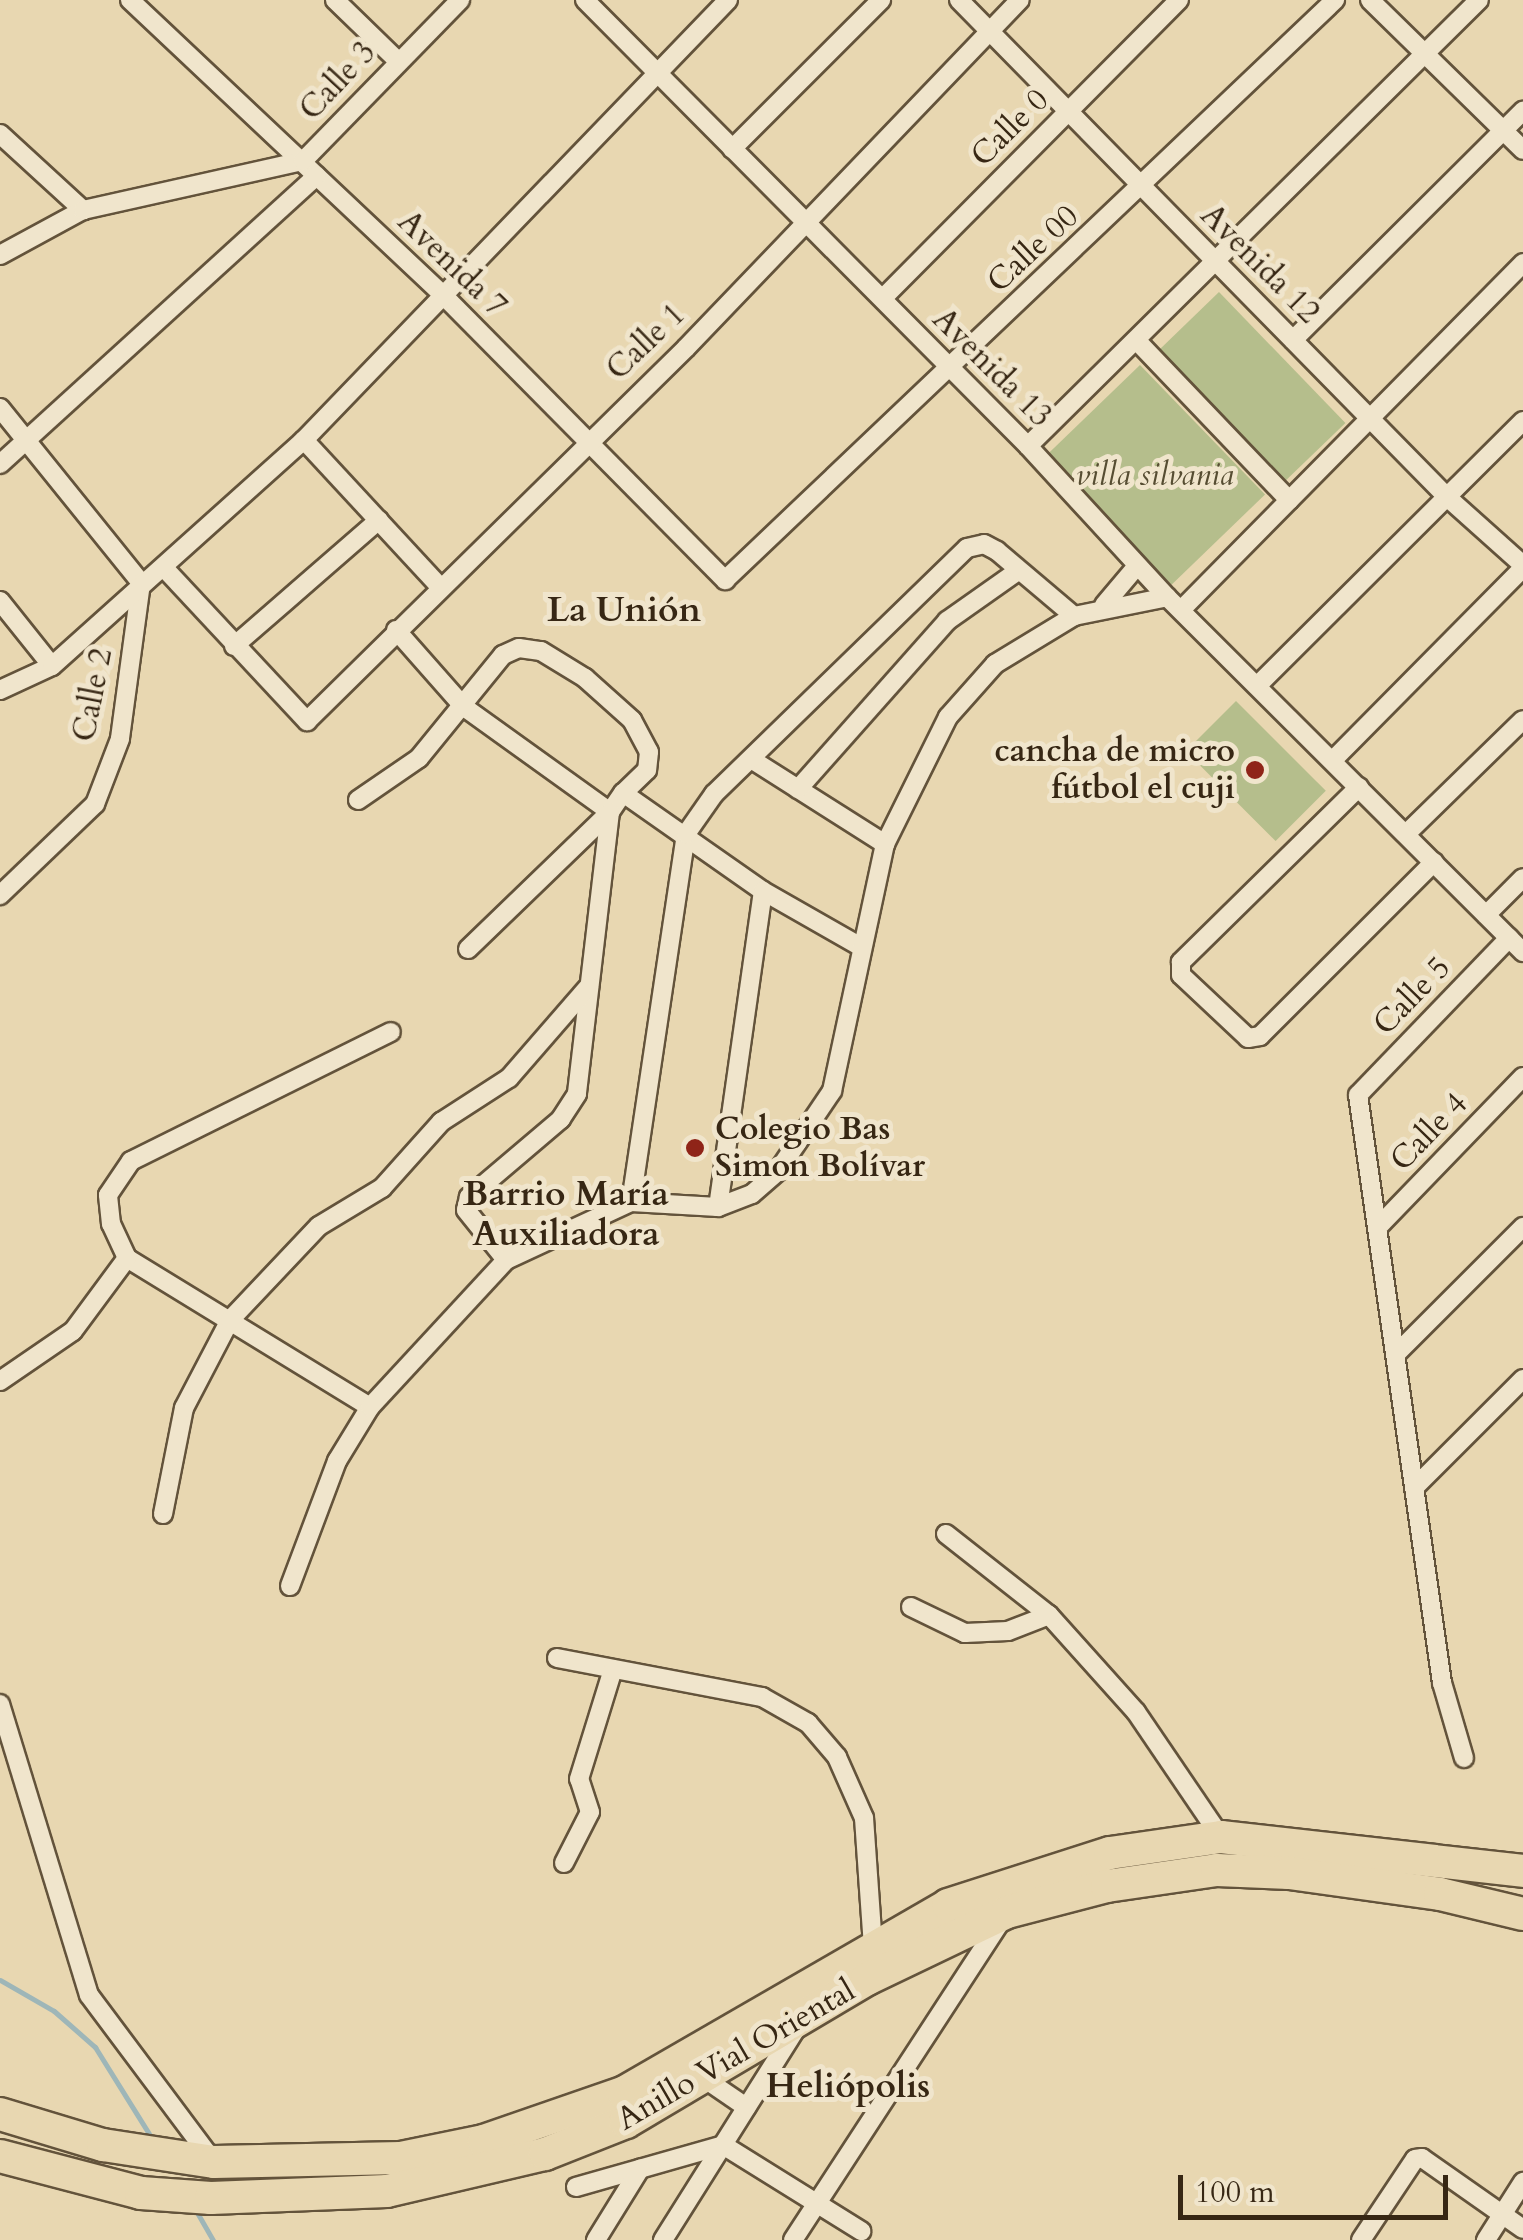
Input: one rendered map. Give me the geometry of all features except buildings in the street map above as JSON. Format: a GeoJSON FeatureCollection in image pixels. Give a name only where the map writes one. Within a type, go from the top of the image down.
{"type":"FeatureCollection","features":[{"type":"Feature","properties":{"kind":"highway","name":"Anillo Vial Oriental"},"geometry":{"type":"LineString","coordinates":[[0,2114],[103,2145],[214,2162],[401,2158],[543,2123],[623,2092],[948,1905],[1041,1871],[1110,1852],[1221,1837],[1523,1871]]}},
{"type":"Feature","properties":{"kind":"highway","name":"Anillo Vial Oriental"},"geometry":{"type":"LineString","coordinates":[[0,2156],[141,2194],[230,2198],[387,2191],[545,2154],[626,2122],[938,1944],[1007,1912],[1107,1886],[1216,1870],[1440,1894],[1523,1914]]}},
{"type":"Feature","properties":{"kind":"street","name":"Avenida 7"},"geometry":{"type":"LineString","coordinates":[[130,0],[444,296],[725,580]]}},
{"type":"Feature","properties":{"kind":"street"},"geometry":{"type":"LineString","coordinates":[[336,0],[398,60]]}},
{"type":"Feature","properties":{"kind":"street","name":"Calle 3"},"geometry":{"type":"LineString","coordinates":[[303,162],[460,0]]}},
{"type":"Feature","properties":{"kind":"street","name":"Avenida 13"},"geometry":{"type":"LineString","coordinates":[[585,0],[1028,446],[1137,566],[1516,945]]}},
{"type":"Feature","properties":{"kind":"street"},"geometry":{"type":"LineString","coordinates":[[0,690],[52,666],[141,583],[166,570],[304,440],[728,0]]}},
{"type":"Feature","properties":{"kind":"street"},"geometry":{"type":"LineString","coordinates":[[732,149],[880,0]]}},
{"type":"Feature","properties":{"kind":"street","name":"Avenida 12"},"geometry":{"type":"LineString","coordinates":[[958,0],[1447,496],[1523,567]]}},
{"type":"Feature","properties":{"kind":"street","name":"Calle 1"},"geometry":{"type":"LineString","coordinates":[[234,646],[307,721],[806,222],[1020,0]]}},
{"type":"Feature","properties":{"kind":"street","name":"Calle 0"},"geometry":{"type":"LineString","coordinates":[[882,298],[1179,0]]}},
{"type":"Feature","properties":{"kind":"street","name":"Calle 00"},"geometry":{"type":"LineString","coordinates":[[725,580],[1143,188],[1335,0]]}},
{"type":"Feature","properties":{"kind":"street"},"geometry":{"type":"LineString","coordinates":[[1370,0],[1523,150]]}},
{"type":"Feature","properties":{"kind":"street"},"geometry":{"type":"LineString","coordinates":[[1028,446],[1218,264],[1478,0]]}},
{"type":"Feature","properties":{"kind":"street"},"geometry":{"type":"LineString","coordinates":[[1293,340],[1523,111]]}},
{"type":"Feature","properties":{"kind":"street"},"geometry":{"type":"LineString","coordinates":[[0,134],[83,210]]}},
{"type":"Feature","properties":{"kind":"street"},"geometry":{"type":"LineString","coordinates":[[0,255],[83,210],[303,162]]}},
{"type":"Feature","properties":{"kind":"street"},"geometry":{"type":"LineString","coordinates":[[0,464],[317,176]]}},
{"type":"Feature","properties":{"kind":"street"},"geometry":{"type":"LineString","coordinates":[[290,1586],[338,1461],[370,1407],[506,1260],[631,1202],[718,1207],[752,1194],[778,1171],[832,1091],[885,844],[948,716],[996,664],[1074,616],[1104,605],[1174,603],[1289,500],[1523,262]]}},
{"type":"Feature","properties":{"kind":"street"},"geometry":{"type":"LineString","coordinates":[[1138,342],[1289,500]]}},
{"type":"Feature","properties":{"kind":"street"},"geometry":{"type":"LineString","coordinates":[[0,408],[28,437],[141,583]]}},
{"type":"Feature","properties":{"kind":"street"},"geometry":{"type":"LineString","coordinates":[[1258,685],[1523,421]]}},
{"type":"Feature","properties":{"kind":"street"},"geometry":{"type":"LineString","coordinates":[[304,440],[438,586]]}},
{"type":"Feature","properties":{"kind":"street"},"geometry":{"type":"LineString","coordinates":[[166,570],[234,646],[379,520]]}},
{"type":"Feature","properties":{"kind":"street"},"geometry":{"type":"LineString","coordinates":[[631,1202],[686,834],[750,759],[967,548],[984,544],[1074,616]]}},
{"type":"Feature","properties":{"kind":"street"},"geometry":{"type":"LineString","coordinates":[[1104,605],[1137,566]]}},
{"type":"Feature","properties":{"kind":"street"},"geometry":{"type":"LineString","coordinates":[[1332,760],[1523,567]]}},
{"type":"Feature","properties":{"kind":"street"},"geometry":{"type":"LineString","coordinates":[[798,788],[947,621],[1018,571]]}},
{"type":"Feature","properties":{"kind":"street","name":"Calle 2"},"geometry":{"type":"LineString","coordinates":[[0,894],[95,804],[120,739],[141,583]]}},
{"type":"Feature","properties":{"kind":"street"},"geometry":{"type":"LineString","coordinates":[[0,601],[52,666]]}},
{"type":"Feature","properties":{"kind":"street"},"geometry":{"type":"LineString","coordinates":[[396,630],[464,707],[610,812]]}},
{"type":"Feature","properties":{"kind":"street"},"geometry":{"type":"LineString","coordinates":[[358,800],[419,758],[503,655],[519,648],[541,651],[632,720],[650,752],[647,770],[610,812],[468,949]]}},
{"type":"Feature","properties":{"kind":"street"},"geometry":{"type":"LineString","coordinates":[[1406,834],[1523,720]]}},
{"type":"Feature","properties":{"kind":"street"},"geometry":{"type":"LineString","coordinates":[[750,759],[885,844]]}},
{"type":"Feature","properties":{"kind":"street"},"geometry":{"type":"LineString","coordinates":[[1359,787],[1182,962],[1181,975],[1248,1038],[1260,1036],[1434,862]]}},
{"type":"Feature","properties":{"kind":"street"},"geometry":{"type":"LineString","coordinates":[[623,794],[686,834],[763,891],[860,947]]}},
{"type":"Feature","properties":{"kind":"street"},"geometry":{"type":"LineString","coordinates":[[506,1260],[466,1210],[469,1196],[561,1119],[577,1094],[610,812]]}},
{"type":"Feature","properties":{"kind":"street"},"geometry":{"type":"LineString","coordinates":[[1486,914],[1523,878]]}},
{"type":"Feature","properties":{"kind":"street"},"geometry":{"type":"LineString","coordinates":[[718,1207],[763,891]]}},
{"type":"Feature","properties":{"kind":"street","name":"Calle 5"},"geometry":{"type":"LineString","coordinates":[[1377,1228],[1358,1095],[1516,945]]}},
{"type":"Feature","properties":{"kind":"street"},"geometry":{"type":"LineString","coordinates":[[163,1514],[184,1408],[230,1320],[320,1226],[382,1188],[441,1122],[509,1078],[590,986]]}},
{"type":"Feature","properties":{"kind":"street"},"geometry":{"type":"LineString","coordinates":[[370,1407],[127,1258],[111,1224],[108,1195],[131,1162],[391,1032]]}},
{"type":"Feature","properties":{"kind":"street","name":"Calle 4"},"geometry":{"type":"LineString","coordinates":[[1377,1228],[1523,1078]]}},
{"type":"Feature","properties":{"kind":"street"},"geometry":{"type":"LineString","coordinates":[[1398,1352],[1523,1227]]}},
{"type":"Feature","properties":{"kind":"street"},"geometry":{"type":"LineString","coordinates":[[1377,1228],[1398,1352],[1442,1683],[1464,1758]]}},
{"type":"Feature","properties":{"kind":"street"},"geometry":{"type":"LineString","coordinates":[[0,1381],[73,1331],[127,1258]]}},
{"type":"Feature","properties":{"kind":"street"},"geometry":{"type":"LineString","coordinates":[[1414,1488],[1523,1379]]}},
{"type":"Feature","properties":{"kind":"street"},"geometry":{"type":"LineString","coordinates":[[946,1534],[1049,1615],[1136,1712],[1221,1837]]}},
{"type":"Feature","properties":{"kind":"street"},"geometry":{"type":"LineString","coordinates":[[910,1607],[964,1633],[1008,1631],[1049,1615]]}},
{"type":"Feature","properties":{"kind":"street"},"geometry":{"type":"LineString","coordinates":[[556,1658],[762,1697],[808,1723],[837,1756],[864,1818],[874,1946]]}},
{"type":"Feature","properties":{"kind":"street"},"geometry":{"type":"LineString","coordinates":[[564,1863],[590,1812],[579,1778],[613,1669]]}},
{"type":"Feature","properties":{"kind":"street"},"geometry":{"type":"LineString","coordinates":[[0,1704],[14,1730],[88,1995],[214,2162]]}},
{"type":"Feature","properties":{"kind":"street"},"geometry":{"type":"LineString","coordinates":[[793,2240],[1007,1912]]}},
{"type":"Feature","properties":{"kind":"street"},"geometry":{"type":"LineString","coordinates":[[938,1944],[968,1972]]}},
{"type":"Feature","properties":{"kind":"street"},"geometry":{"type":"LineString","coordinates":[[663,2240],[800,2022]]}},
{"type":"Feature","properties":{"kind":"street"},"geometry":{"type":"LineString","coordinates":[[705,2078],[746,2107]]}},
{"type":"Feature","properties":{"kind":"street"},"geometry":{"type":"LineString","coordinates":[[576,2187],[722,2145],[860,2231]]}},
{"type":"Feature","properties":{"kind":"street"},"geometry":{"type":"LineString","coordinates":[[1360,2240],[1415,2159],[1523,2229]]}},
{"type":"Feature","properties":{"kind":"street"},"geometry":{"type":"LineString","coordinates":[[596,2240],[640,2168]]}},
{"type":"Feature","properties":{"kind":"street"},"geometry":{"type":"LineString","coordinates":[[1486,2240],[1523,2182]]}},
{"type":"Feature","properties":{"kind":"green space"},"geometry":{"type":"Polygon","coordinates":[[[1219,292],[1345,423],[1286,481],[1159,350],[1219,292]]]}},
{"type":"Feature","properties":{"kind":"green space","name":"villa silvania"},"geometry":{"type":"Polygon","coordinates":[[[1140,365],[1265,494],[1172,585],[1046,455],[1140,365]]]}},
{"type":"Feature","properties":{"kind":"green space","name":"cancha de micro fútbol el cuji"},"geometry":{"type":"Polygon","coordinates":[[[1236,701],[1326,791],[1276,841],[1186,751],[1236,701]]]}},
{"type":"Feature","properties":{"kind":"waterway"},"geometry":{"type":"LineString","coordinates":[[0,1980],[54,2011],[95,2047],[153,2140]]}},
{"type":"Feature","properties":{"kind":"waterway"},"geometry":{"type":"LineString","coordinates":[[195,2209],[213,2240]]}},
{"type":"Feature","properties":{"kind":"place","name":"cancha de micro fútbol el cuji"},"geometry":{"type":"Point","coordinates":[1255,770]}},
{"type":"Feature","properties":{"kind":"place","name":"Colegio Bas Simon Bolívar"},"geometry":{"type":"Point","coordinates":[695,1148]}},
{"type":"Feature","properties":{"kind":"district","name":"La Unión"},"geometry":{"type":"Point","coordinates":[624,610]}},
{"type":"Feature","properties":{"kind":"district","name":"Barrio María Auxiliadora"},"geometry":{"type":"Point","coordinates":[566,1214]}},
{"type":"Feature","properties":{"kind":"district","name":"Heliópolis"},"geometry":{"type":"Point","coordinates":[848,2086]}}]}
